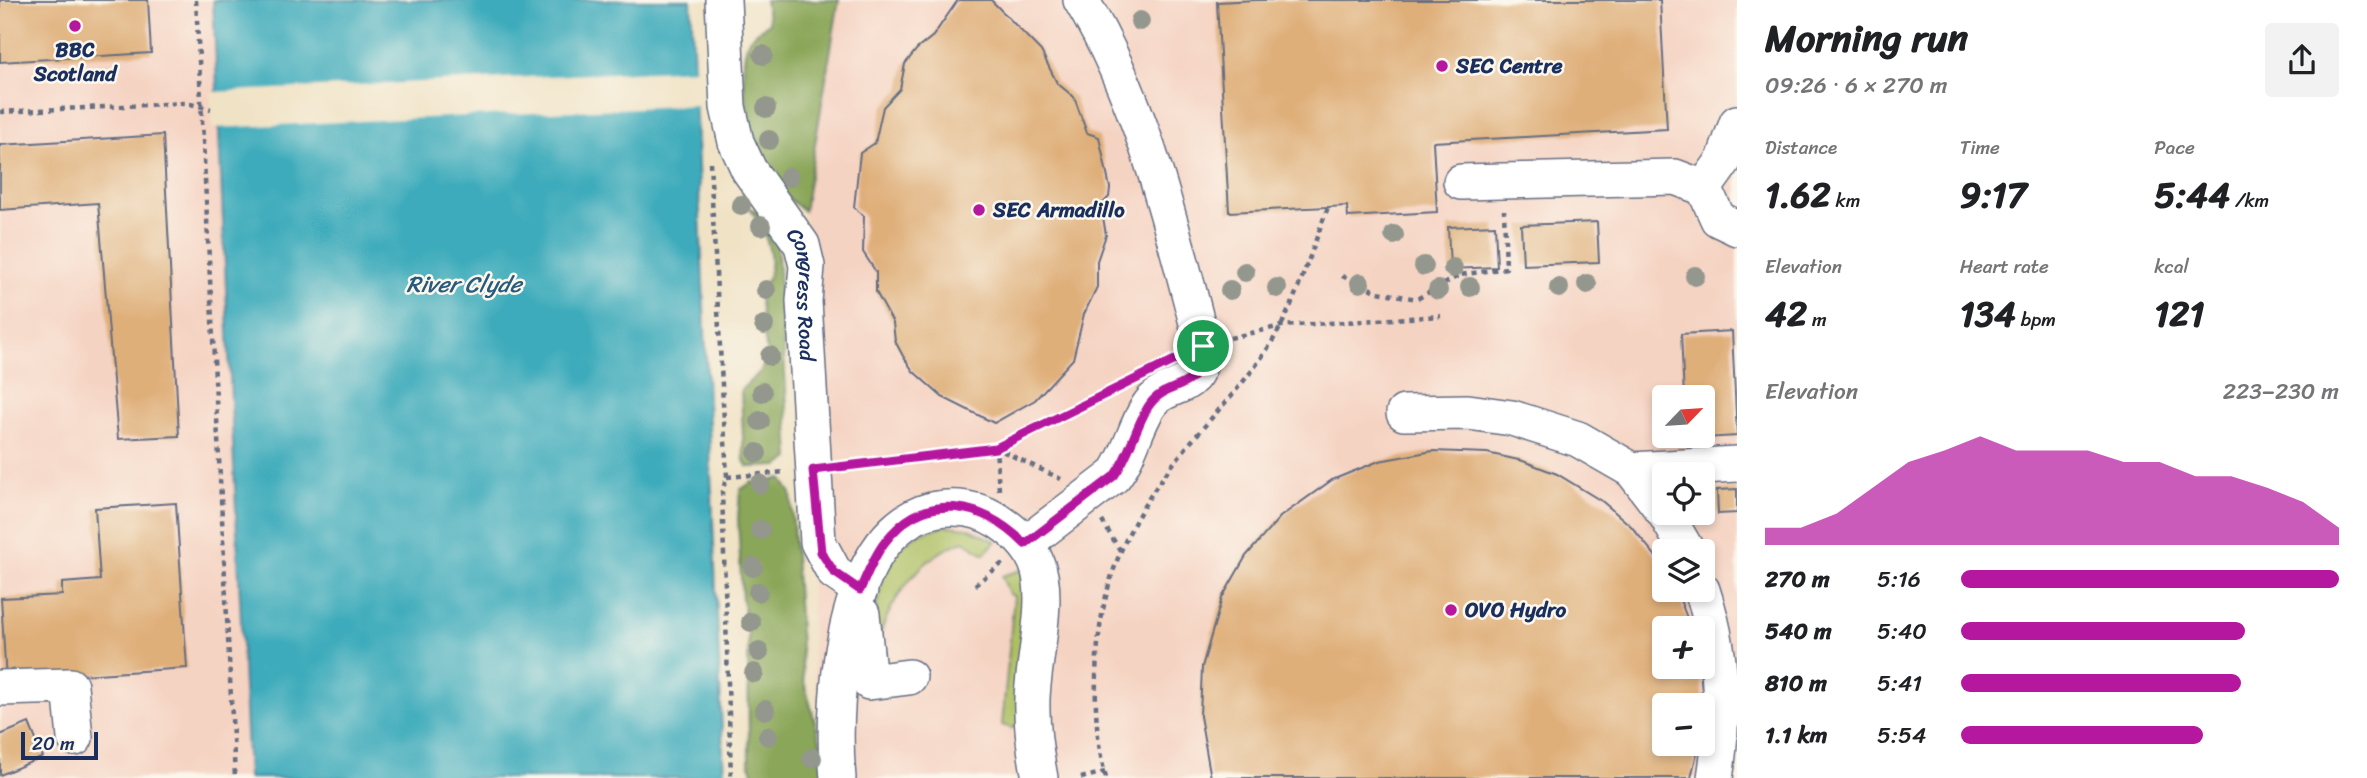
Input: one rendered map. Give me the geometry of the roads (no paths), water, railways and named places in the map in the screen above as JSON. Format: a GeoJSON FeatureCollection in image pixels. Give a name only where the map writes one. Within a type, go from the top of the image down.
{"type":"FeatureCollection","features":[{"type":"Feature","properties":{"kind":"street","name":"Congress Road"},"geometry":{"type":"LineString","coordinates":[[723,0],[728,107],[736,142],[749,170],[802,245],[807,266],[804,301],[813,470],[821,552],[834,572],[860,590]]}},
{"type":"Feature","properties":{"kind":"street"},"geometry":{"type":"LineString","coordinates":[[1025,544],[1114,476],[1125,462],[1149,405],[1195,375],[1201,362],[1203,346],[1149,153],[1126,95],[1080,0]]}},
{"type":"Feature","properties":{"kind":"street"},"geometry":{"type":"LineString","coordinates":[[1704,188],[1724,160],[1737,123]]}},
{"type":"Feature","properties":{"kind":"street"},"geometry":{"type":"LineString","coordinates":[[1461,182],[1675,177],[1704,188],[1718,219],[1737,228]]}},
{"type":"Feature","properties":{"kind":"street"},"geometry":{"type":"LineString","coordinates":[[1404,413],[1468,411],[1512,418],[1578,439],[1632,470],[1652,495]]}},
{"type":"Feature","properties":{"kind":"street"},"geometry":{"type":"LineString","coordinates":[[1632,470],[1737,464]]}},
{"type":"Feature","properties":{"kind":"street"},"geometry":{"type":"LineString","coordinates":[[838,778],[836,699],[860,590],[883,543],[909,518],[940,508],[975,510],[1000,522],[1025,544],[1036,561],[1041,576],[1032,700],[1034,745],[1040,778]]}},
{"type":"Feature","properties":{"kind":"street"},"geometry":{"type":"LineString","coordinates":[[860,590],[869,682],[909,677]]}},
{"type":"Feature","properties":{"kind":"street"},"geometry":{"type":"LineString","coordinates":[[1705,602],[1719,658],[1721,692],[1721,742],[1714,778]]}},
{"type":"Feature","properties":{"kind":"street"},"geometry":{"type":"LineString","coordinates":[[0,688],[70,686],[75,738]]}},
{"type":"Feature","properties":{"kind":"water","name":"River Clyde"},"geometry":{"type":"Polygon","coordinates":[[[213,0],[691,0],[724,778],[248,778],[213,0]]]}},
{"type":"Feature","properties":{"kind":"place","name":"BBC Scotland"},"geometry":{"type":"Point","coordinates":[75,26]}},
{"type":"Feature","properties":{"kind":"place","name":"SEC Centre"},"geometry":{"type":"Point","coordinates":[1442,66]}},
{"type":"Feature","properties":{"kind":"place","name":"SEC Armadillo"},"geometry":{"type":"Point","coordinates":[979,210]}},
{"type":"Feature","properties":{"kind":"place","name":"OVO Hydro"},"geometry":{"type":"Point","coordinates":[1451,610]}}]}
